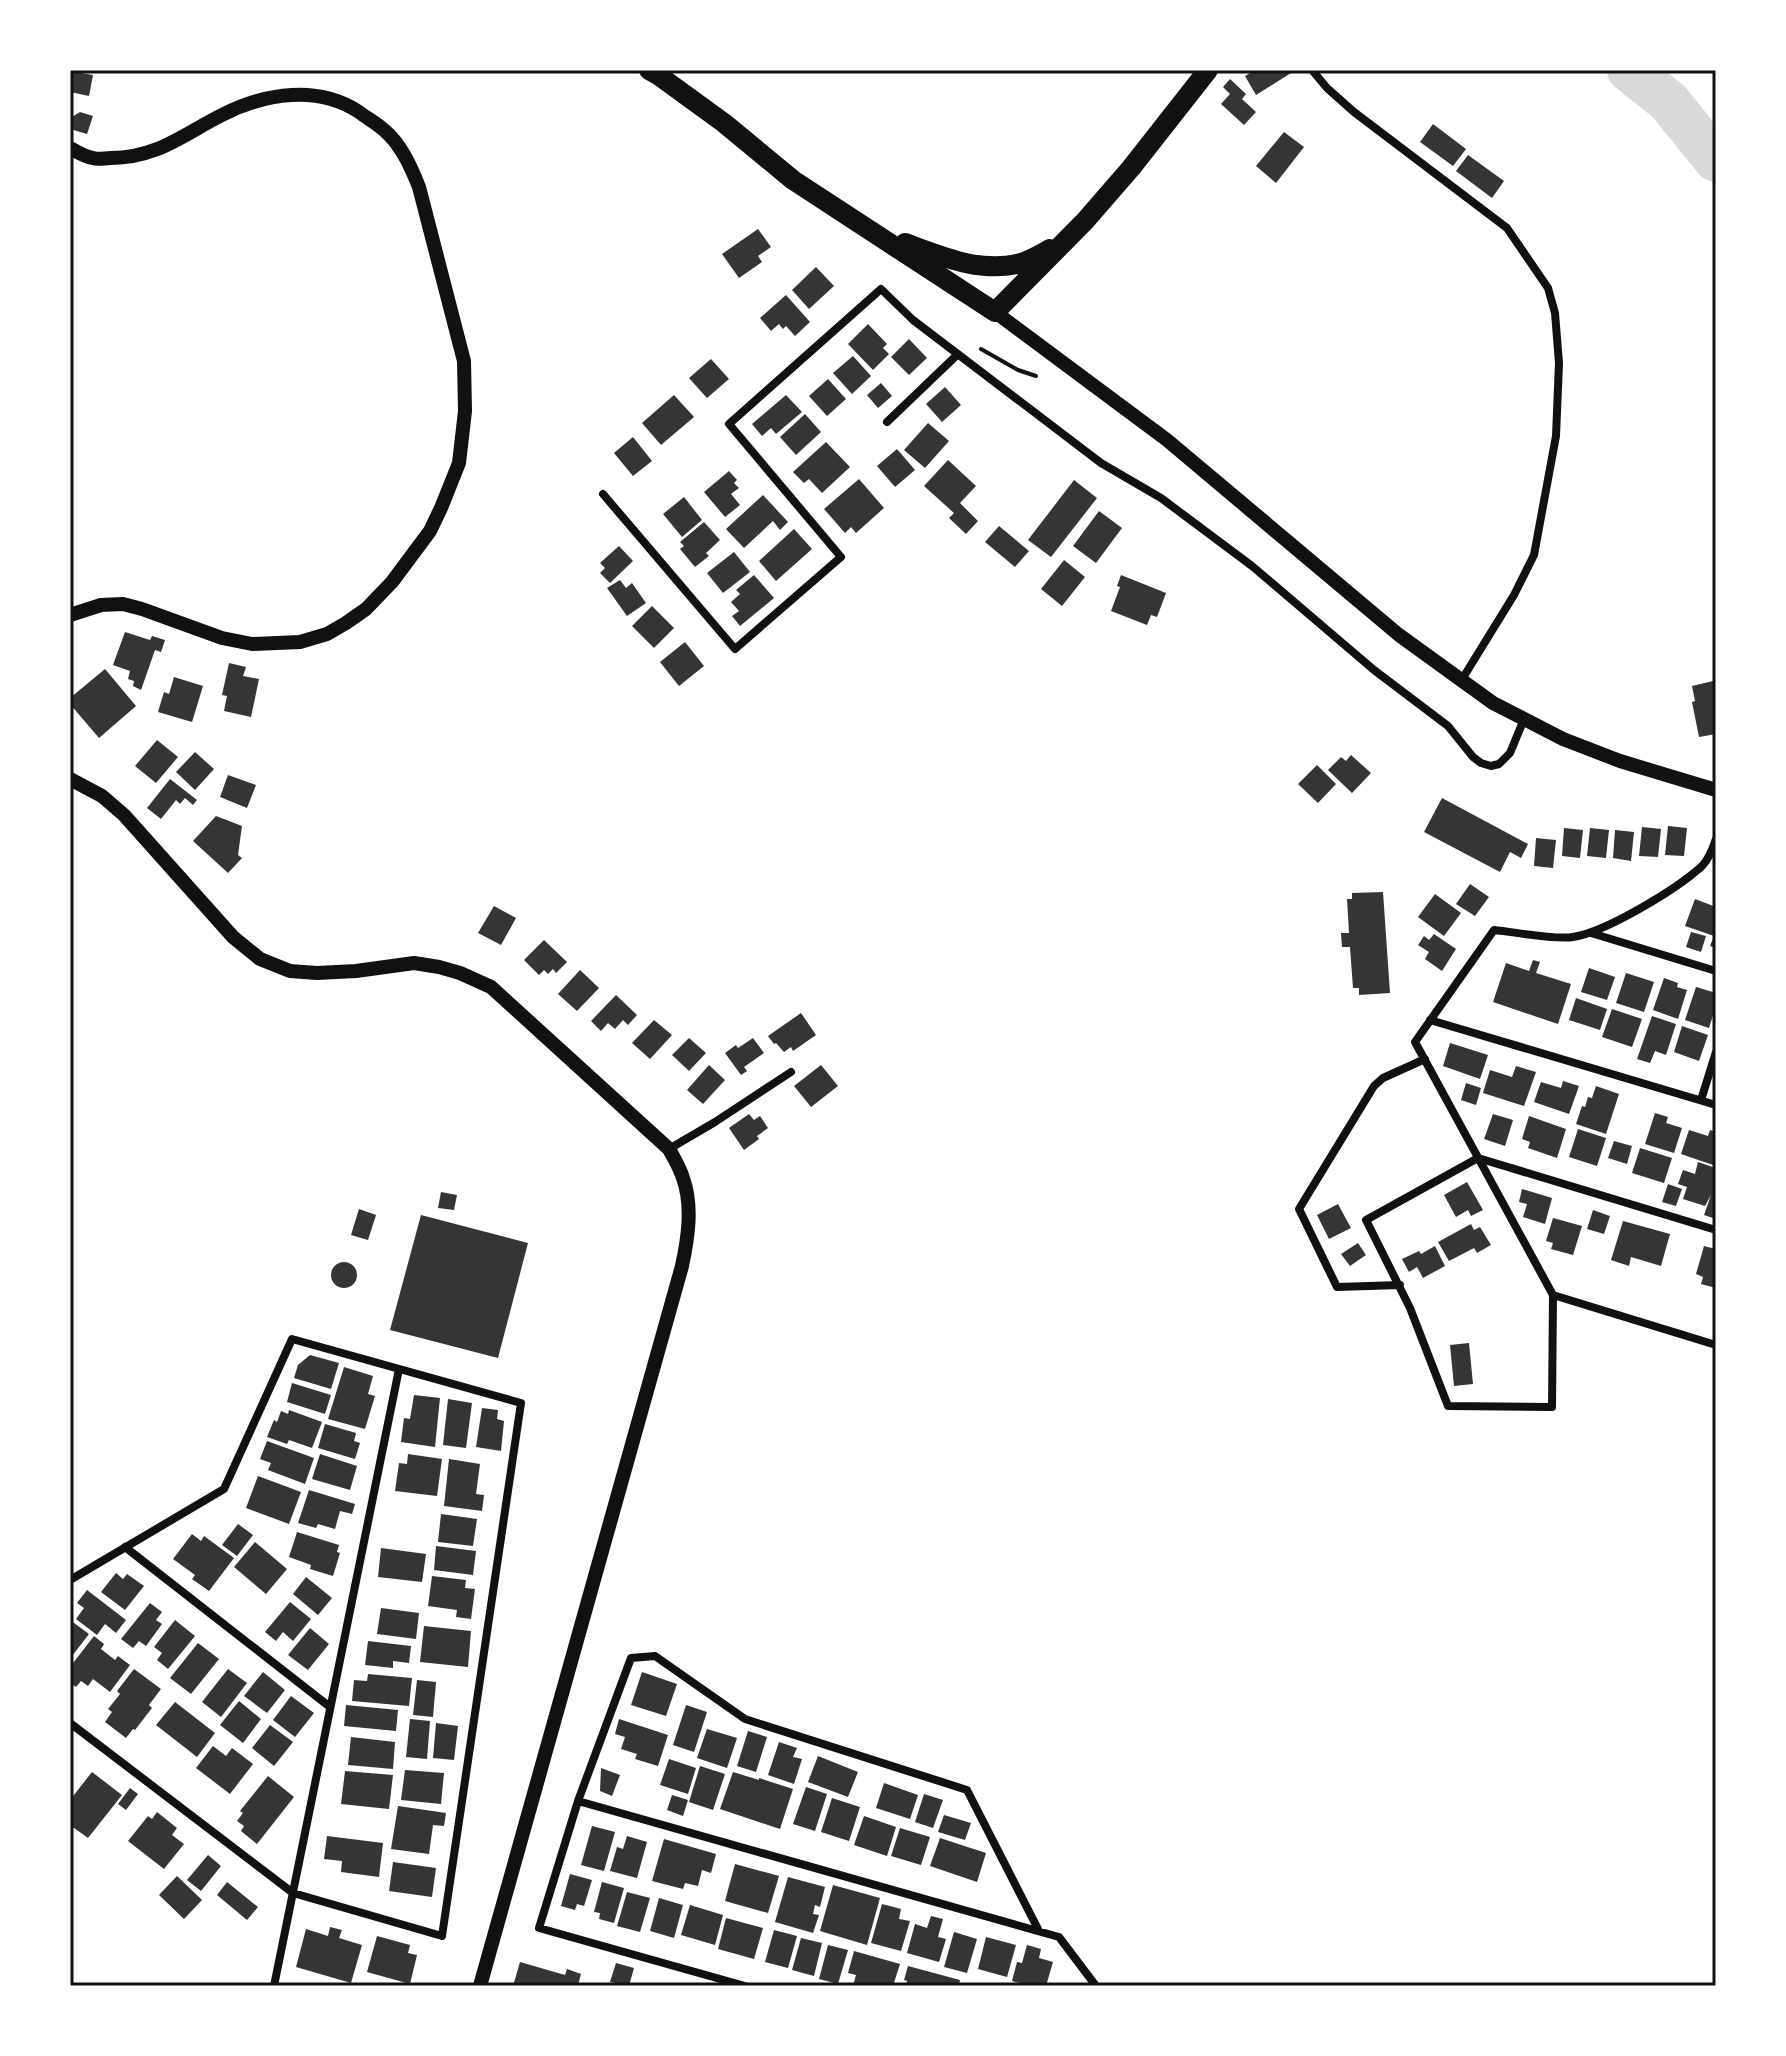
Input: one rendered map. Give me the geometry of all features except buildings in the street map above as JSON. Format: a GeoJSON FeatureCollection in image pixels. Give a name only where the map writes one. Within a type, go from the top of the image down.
{"type":"FeatureCollection","features":[{"type":"Feature","properties":{"kind":"main road"},"geometry":{"type":"LineString","coordinates":[[649,70],[724,123],[793,180],[995,312],[1064,243],[1131,168],[1208,70]]}},
{"type":"Feature","properties":{"kind":"main road"},"geometry":{"type":"LineString","coordinates":[[871,231],[955,261],[975,265],[1022,263],[1064,243]]}},
{"type":"Feature","properties":{"kind":"street"},"geometry":{"type":"LineString","coordinates":[[1312,70],[1354,112],[1507,228],[1548,288],[1555,313],[1559,363],[1556,436],[1534,555],[1514,595],[1461,681]]}},
{"type":"Feature","properties":{"kind":"street"},"geometry":{"type":"LineString","coordinates":[[70,148],[93,159],[127,158],[160,150],[223,114],[248,103],[278,96],[308,94],[350,107],[386,131],[408,160],[419,187],[464,361],[465,411],[459,463],[430,531],[392,582],[366,609],[327,634],[300,642],[252,644],[222,638],[123,604],[101,605],[70,615]]}},
{"type":"Feature","properties":{"kind":"street"},"geometry":{"type":"LineString","coordinates":[[603,494],[735,649],[841,557],[729,424],[881,289],[913,320],[1101,463],[1161,498],[1252,566],[1374,670],[1448,726],[1481,763],[1491,766],[1499,764],[1510,753],[1524,719]]}},
{"type":"Feature","properties":{"kind":"street"},"geometry":{"type":"LineString","coordinates":[[995,312],[1167,440],[1399,635],[1493,703],[1563,739],[1620,761],[1716,790]]}},
{"type":"Feature","properties":{"kind":"street"},"geometry":{"type":"LineString","coordinates":[[887,422],[958,354]]}},
{"type":"Feature","properties":{"kind":"street"},"geometry":{"type":"LineString","coordinates":[[70,779],[102,796],[124,815],[233,937],[260,959],[290,971],[317,973],[414,963],[460,973],[491,987],[669,1149],[684,1178],[689,1210],[682,1266],[480,1986]]}},
{"type":"Feature","properties":{"kind":"street"},"geometry":{"type":"LineString","coordinates":[[1716,839],[1704,864],[1653,901],[1591,933],[1570,938],[1494,930],[1415,1042],[1425,1059],[1478,1158],[1553,1295],[1552,1407],[1448,1406],[1400,1285],[1366,1220],[1478,1158],[1716,1230]]}},
{"type":"Feature","properties":{"kind":"street"},"geometry":{"type":"LineString","coordinates":[[1591,933],[1716,971]]}},
{"type":"Feature","properties":{"kind":"street"},"geometry":{"type":"LineString","coordinates":[[1430,1020],[1716,1105]]}},
{"type":"Feature","properties":{"kind":"street"},"geometry":{"type":"LineString","coordinates":[[1701,1100],[1716,1052]]}},
{"type":"Feature","properties":{"kind":"street"},"geometry":{"type":"LineString","coordinates":[[1400,1285],[1337,1287],[1299,1209],[1374,1086],[1383,1078],[1425,1059]]}},
{"type":"Feature","properties":{"kind":"street"},"geometry":{"type":"LineString","coordinates":[[669,1149],[791,1072]]}},
{"type":"Feature","properties":{"kind":"street"},"geometry":{"type":"LineString","coordinates":[[1553,1295],[1716,1345]]}},
{"type":"Feature","properties":{"kind":"street"},"geometry":{"type":"LineString","coordinates":[[70,1580],[224,1489],[292,1339],[521,1403],[442,1936],[293,1893],[70,1723]]}},
{"type":"Feature","properties":{"kind":"street"},"geometry":{"type":"LineString","coordinates":[[274,1986],[399,1369]]}},
{"type":"Feature","properties":{"kind":"street"},"geometry":{"type":"LineString","coordinates":[[125,1547],[330,1707]]}},
{"type":"Feature","properties":{"kind":"street"},"geometry":{"type":"LineString","coordinates":[[745,1986],[539,1928],[578,1801],[631,1658],[655,1656],[745,1719],[967,1790],[1039,1931]]}},
{"type":"Feature","properties":{"kind":"street"},"geometry":{"type":"LineString","coordinates":[[578,1801],[1059,1937],[1096,1986]]}},
{"type":"Feature","properties":{"kind":"path"},"geometry":{"type":"LineString","coordinates":[[974,344],[1018,370],[1036,376]]}},
{"type":"Feature","properties":{"kind":"waterway"},"geometry":{"type":"LineString","coordinates":[[1629,70],[1668,101],[1716,160]]}}]}
